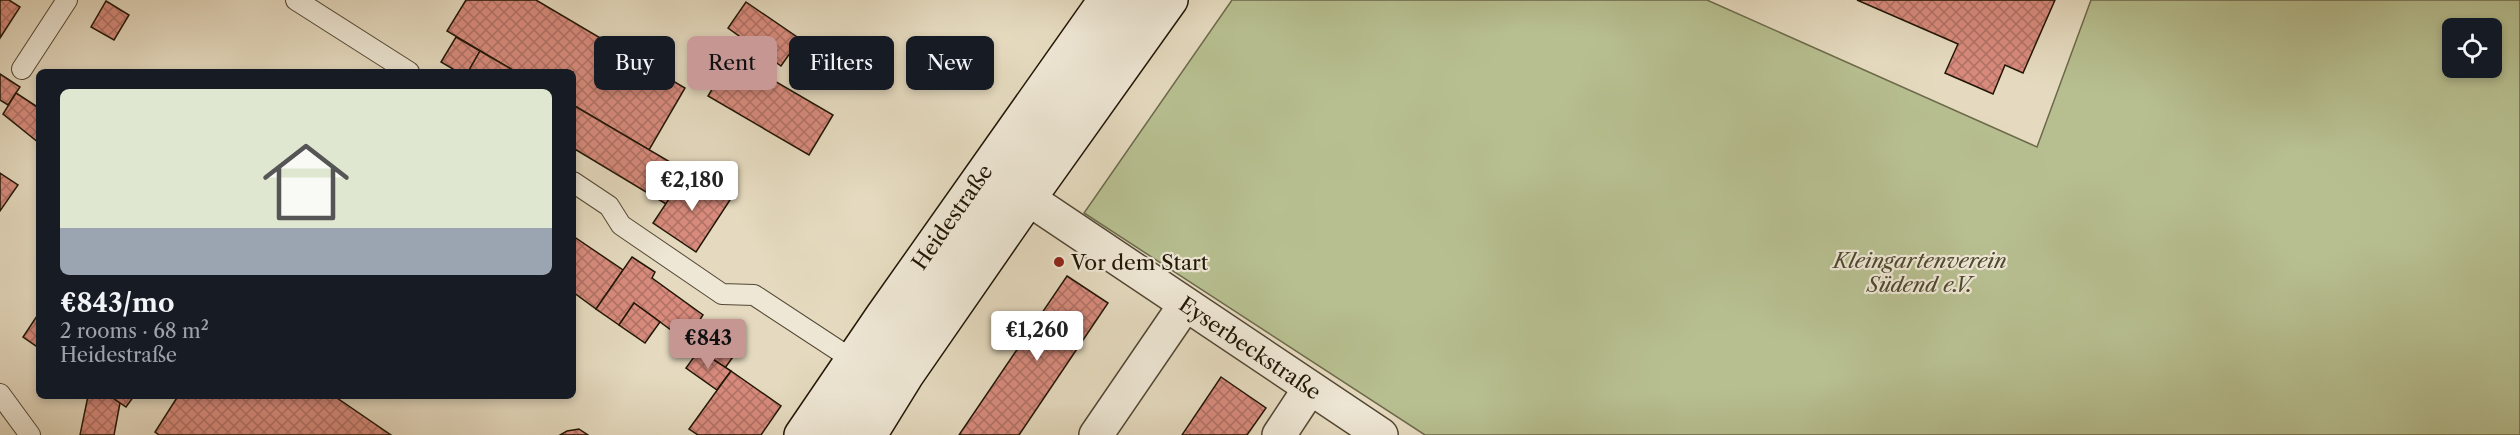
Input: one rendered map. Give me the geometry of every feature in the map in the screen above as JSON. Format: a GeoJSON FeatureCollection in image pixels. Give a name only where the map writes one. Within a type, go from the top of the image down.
{"type":"FeatureCollection","features":[{"type":"Feature","properties":{"kind":"main road","name":"Heidestraße"},"geometry":{"type":"LineString","coordinates":[[801,435],[888,307],[1105,0]]}},
{"type":"Feature","properties":{"kind":"main road"},"geometry":{"type":"LineString","coordinates":[[870,435],[907,375],[1171,0]]}},
{"type":"Feature","properties":{"kind":"main road","name":"Eyserbeckstraße"},"geometry":{"type":"LineString","coordinates":[[1029,199],[1381,435]]}},
{"type":"Feature","properties":{"kind":"main road"},"geometry":{"type":"LineString","coordinates":[[1096,435],[1185,305]]}},
{"type":"Feature","properties":{"kind":"main road"},"geometry":{"type":"LineString","coordinates":[[1279,435],[1310,388]]}},
{"type":"Feature","properties":{"kind":"lane"},"geometry":{"type":"LineString","coordinates":[[22,69],[67,0]]}},
{"type":"Feature","properties":{"kind":"lane"},"geometry":{"type":"LineString","coordinates":[[296,0],[404,69]]}},
{"type":"Feature","properties":{"kind":"lane"},"geometry":{"type":"LineString","coordinates":[[830,435],[901,320],[1127,0]]}},
{"type":"Feature","properties":{"kind":"lane"},"geometry":{"type":"LineString","coordinates":[[848,435],[918,325],[1147,0]]}},
{"type":"Feature","properties":{"kind":"lane"},"geometry":{"type":"LineString","coordinates":[[576,184],[609,206],[621,225],[722,294],[754,295],[853,360]]}},
{"type":"Feature","properties":{"kind":"lane"},"geometry":{"type":"LineString","coordinates":[[0,394],[30,435]]}},
{"type":"Feature","properties":{"kind":"green space","name":"Kleingartenverein Südend e.V."},"geometry":{"type":"Polygon","coordinates":[[[1232,0],[1707,0],[2037,147],[2091,0],[2520,0],[2520,435],[1425,435],[1084,213],[1232,0]]]}},
{"type":"Feature","properties":{"kind":"building"},"geometry":{"type":"Polygon","coordinates":[[[0,0],[9,0],[20,7],[0,38],[0,0]]]}},
{"type":"Feature","properties":{"kind":"building"},"geometry":{"type":"Polygon","coordinates":[[[466,0],[536,0],[597,36],[594,36],[594,90],[675,90],[675,82],[685,88],[649,150],[576,107],[576,69],[511,69],[447,31],[466,0]]]}},
{"type":"Feature","properties":{"kind":"building"},"geometry":{"type":"Polygon","coordinates":[[[1857,0],[2055,0],[2023,73],[2005,65],[1993,94],[1945,73],[1958,44],[1857,0]]]}},
{"type":"Feature","properties":{"kind":"building"},"geometry":{"type":"Polygon","coordinates":[[[106,1],[129,15],[114,40],[91,27],[106,1]]]}},
{"type":"Feature","properties":{"kind":"building"},"geometry":{"type":"Polygon","coordinates":[[[746,2],[796,36],[789,36],[789,55],[781,66],[777,63],[777,36],[739,36],[728,28],[746,2]]]}},
{"type":"Feature","properties":{"kind":"building"},"geometry":{"type":"Polygon","coordinates":[[[456,37],[480,51],[470,69],[453,69],[441,62],[456,37]]]}},
{"type":"Feature","properties":{"kind":"building"},"geometry":{"type":"Polygon","coordinates":[[[480,51],[511,69],[470,69],[480,51]]]}},
{"type":"Feature","properties":{"kind":"building"},"geometry":{"type":"Polygon","coordinates":[[[0,74],[20,87],[8,105],[0,100],[0,74]]]}},
{"type":"Feature","properties":{"kind":"building"},"geometry":{"type":"Polygon","coordinates":[[[777,82],[833,115],[809,155],[708,96],[712,90],[777,90],[777,82]]]}},
{"type":"Feature","properties":{"kind":"building"},"geometry":{"type":"Polygon","coordinates":[[[16,93],[36,106],[36,141],[3,114],[16,93]]]}},
{"type":"Feature","properties":{"kind":"building"},"geometry":{"type":"Polygon","coordinates":[[[576,107],[687,172],[666,204],[576,150],[576,107]]]}},
{"type":"Feature","properties":{"kind":"building"},"geometry":{"type":"Polygon","coordinates":[[[687,172],[730,200],[696,252],[653,223],[687,172]]]}},
{"type":"Feature","properties":{"kind":"building"},"geometry":{"type":"Polygon","coordinates":[[[0,173],[18,185],[0,211],[0,173]]]}},
{"type":"Feature","properties":{"kind":"building"},"geometry":{"type":"Polygon","coordinates":[[[576,238],[623,270],[596,309],[576,294],[576,238]]]}},
{"type":"Feature","properties":{"kind":"building"},"geometry":{"type":"Polygon","coordinates":[[[632,257],[655,272],[652,278],[703,315],[686,341],[634,303],[619,325],[596,309],[632,257]]]}},
{"type":"Feature","properties":{"kind":"building"},"geometry":{"type":"Polygon","coordinates":[[[1067,276],[1108,303],[1019,435],[959,435],[1067,276]]]}},
{"type":"Feature","properties":{"kind":"building"},"geometry":{"type":"Polygon","coordinates":[[[634,303],[660,322],[645,343],[619,325],[634,303]]]}},
{"type":"Feature","properties":{"kind":"building"},"geometry":{"type":"Polygon","coordinates":[[[36,318],[36,346],[23,337],[36,318]]]}},
{"type":"Feature","properties":{"kind":"building"},"geometry":{"type":"Polygon","coordinates":[[[698,322],[738,350],[725,368],[686,341],[698,322]]]}},
{"type":"Feature","properties":{"kind":"building"},"geometry":{"type":"Polygon","coordinates":[[[699,350],[731,371],[717,390],[686,368],[699,350]]]}},
{"type":"Feature","properties":{"kind":"building"},"geometry":{"type":"Polygon","coordinates":[[[731,371],[781,406],[761,435],[698,435],[689,429],[731,371]]]}},
{"type":"Feature","properties":{"kind":"building"},"geometry":{"type":"Polygon","coordinates":[[[1221,377],[1266,408],[1247,435],[1182,435],[1221,377]]]}},
{"type":"Feature","properties":{"kind":"building"},"geometry":{"type":"Polygon","coordinates":[[[87,399],[114,399],[120,403],[114,435],[80,435],[87,399]]]}},
{"type":"Feature","properties":{"kind":"building"},"geometry":{"type":"Polygon","coordinates":[[[114,399],[132,399],[126,407],[114,399]]]}},
{"type":"Feature","properties":{"kind":"building"},"geometry":{"type":"Polygon","coordinates":[[[176,399],[338,399],[391,435],[159,435],[155,432],[176,399]]]}},
{"type":"Feature","properties":{"kind":"building"},"geometry":{"type":"Polygon","coordinates":[[[579,429],[588,435],[560,435],[567,431],[579,429]]]}},
{"type":"Feature","properties":{"kind":"place","name":"Vor dem Start"},"geometry":{"type":"Point","coordinates":[1059,262]}}]}
